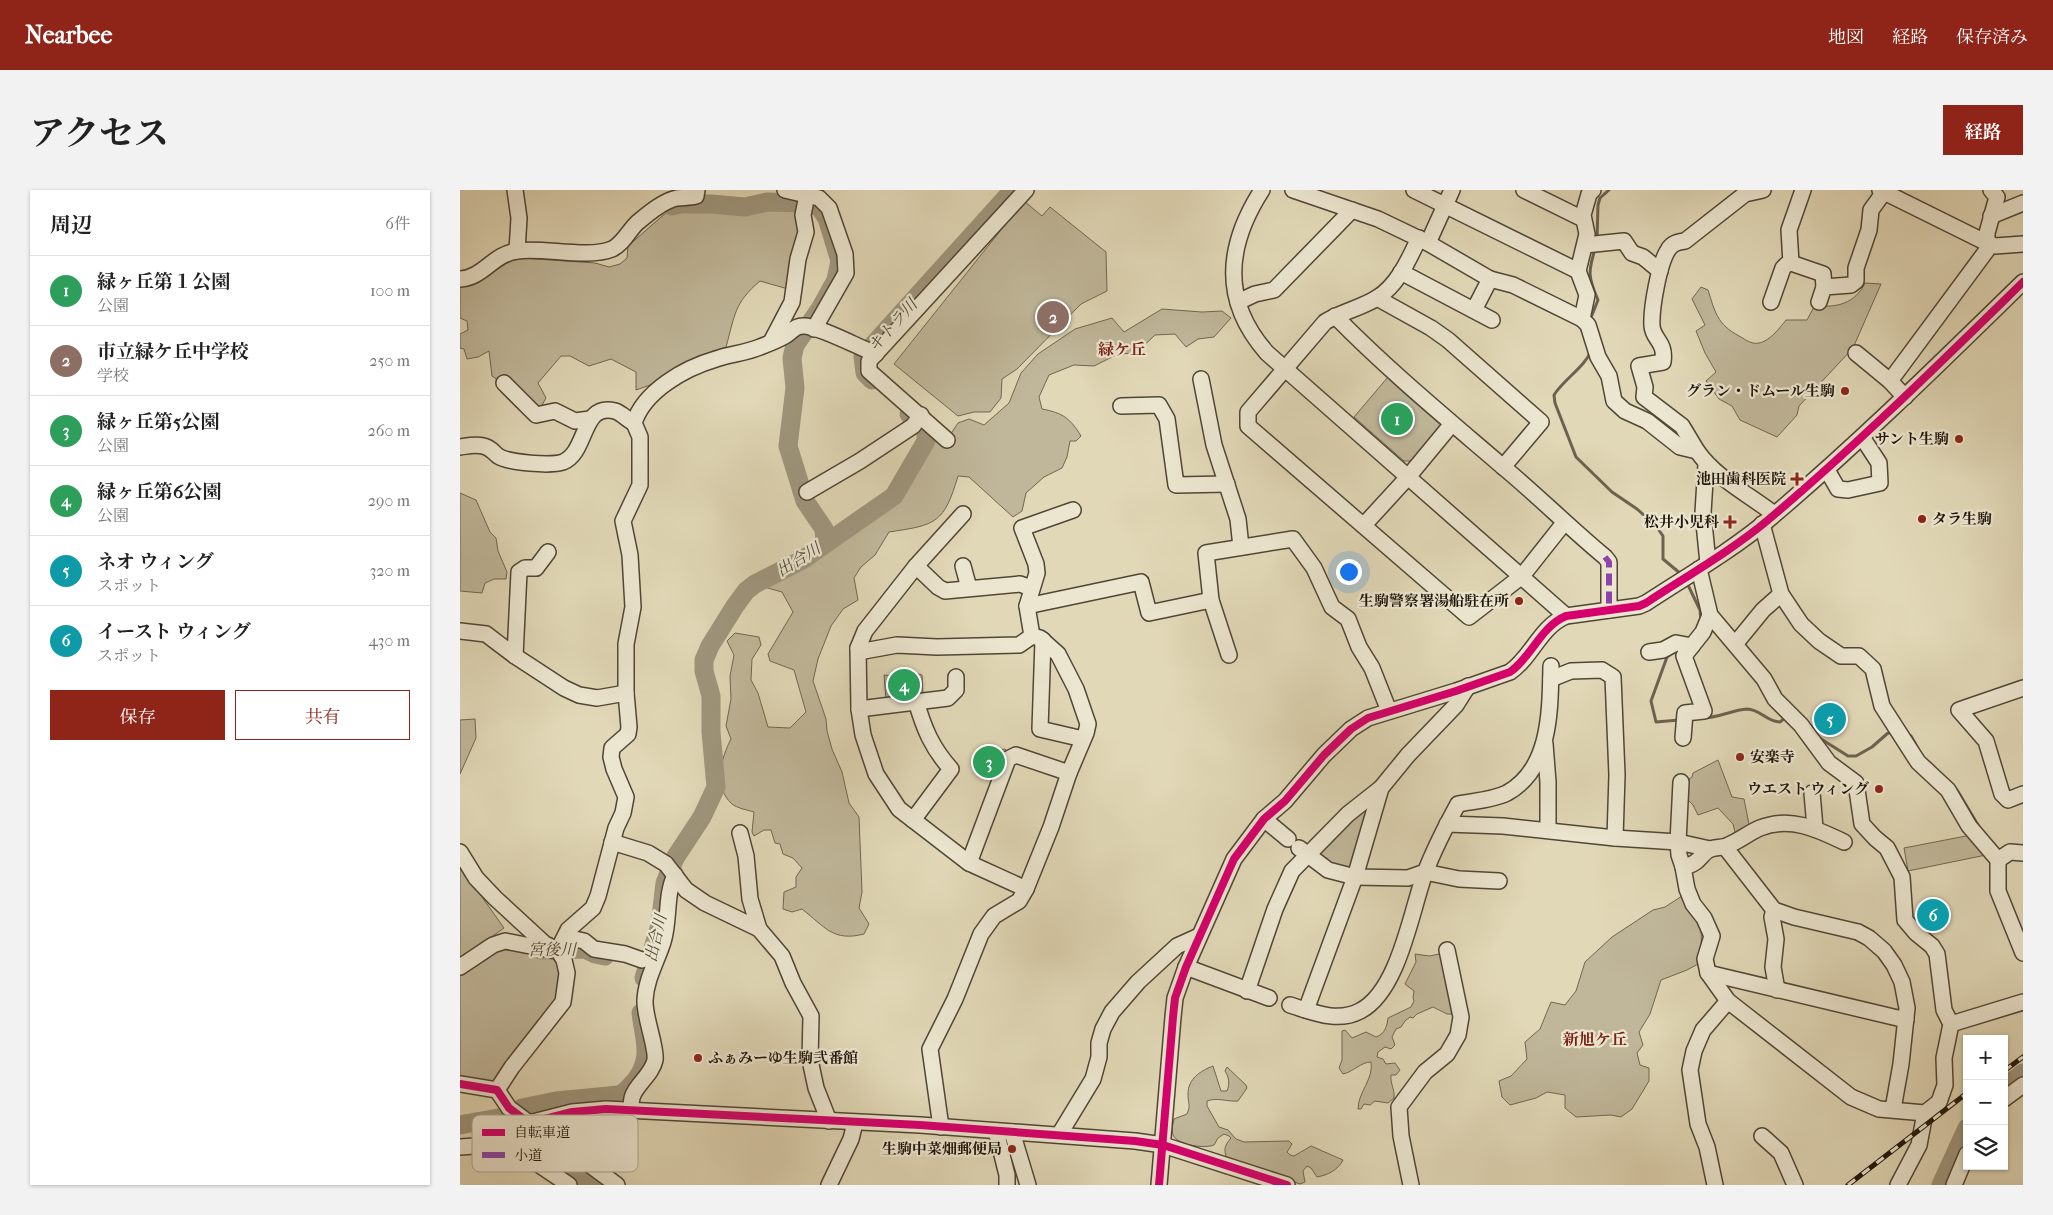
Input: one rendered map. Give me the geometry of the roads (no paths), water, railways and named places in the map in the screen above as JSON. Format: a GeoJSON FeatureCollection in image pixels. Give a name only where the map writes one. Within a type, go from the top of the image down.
{"type":"FeatureCollection","features":[{"type":"Feature","properties":{"kind":"street"},"geometry":{"type":"LineString","coordinates":[[514,190],[519,218],[517,251]]}},
{"type":"Feature","properties":{"kind":"street"},"geometry":{"type":"LineString","coordinates":[[460,279],[473,277],[490,262],[505,254],[517,251],[594,254],[614,248],[638,223],[665,203],[676,198],[696,196],[697,190]]}},
{"type":"Feature","properties":{"kind":"street"},"geometry":{"type":"LineString","coordinates":[[785,190],[819,198],[829,208],[845,254],[846,273],[814,329]]}},
{"type":"Feature","properties":{"kind":"street"},"geometry":{"type":"LineString","coordinates":[[947,440],[869,371],[869,361],[1026,190]]}},
{"type":"Feature","properties":{"kind":"street"},"geometry":{"type":"LineString","coordinates":[[1262,190],[1246,219],[1237,242],[1234,265],[1234,284],[1238,302],[1253,338],[1267,353],[1566,616]]}},
{"type":"Feature","properties":{"kind":"street"},"geometry":{"type":"LineString","coordinates":[[1293,190],[1378,219],[1423,241],[1490,279],[1513,284],[1582,319],[1588,325],[1598,357],[1609,376],[1614,401],[1625,411],[1647,421],[1680,447],[1702,457]]}},
{"type":"Feature","properties":{"kind":"street"},"geometry":{"type":"LineString","coordinates":[[1414,190],[1578,271]]}},
{"type":"Feature","properties":{"kind":"street"},"geometry":{"type":"LineString","coordinates":[[1452,190],[1446,205],[1390,288],[1377,298],[1325,322],[1248,412],[1248,426],[1469,617],[1522,576],[1564,523]]}},
{"type":"Feature","properties":{"kind":"street"},"geometry":{"type":"LineString","coordinates":[[1524,190],[1584,219]]}},
{"type":"Feature","properties":{"kind":"street"},"geometry":{"type":"LineString","coordinates":[[1582,319],[1587,295],[1578,271],[1587,234],[1583,215],[1589,194],[1593,190]]}},
{"type":"Feature","properties":{"kind":"street"},"geometry":{"type":"LineString","coordinates":[[1763,190],[1746,194],[1685,241],[1675,243],[1669,249],[1660,271],[1652,327],[1664,351],[1663,362],[1639,366],[1645,387],[1644,397],[1682,426],[1702,457],[1768,519],[1781,594],[1802,624],[1819,641],[1841,656],[1859,656],[1873,669],[1882,706],[1918,762],[1948,790],[1969,826],[1998,860],[1998,891],[2023,953]]}},
{"type":"Feature","properties":{"kind":"street"},"geometry":{"type":"LineString","coordinates":[[1791,263],[1789,230],[1803,190]]}},
{"type":"Feature","properties":{"kind":"street"},"geometry":{"type":"LineString","coordinates":[[1890,381],[1987,250],[1987,233],[1996,197],[1991,190]]}},
{"type":"Feature","properties":{"kind":"street"},"geometry":{"type":"LineString","coordinates":[[1824,287],[1851,285],[1856,281],[1856,268],[1869,230],[1871,210],[1882,191],[1987,243],[1995,246],[2023,244]]}},
{"type":"Feature","properties":{"kind":"street"},"geometry":{"type":"LineString","coordinates":[[771,342],[792,302],[793,285],[806,232],[803,215],[807,196]]}},
{"type":"Feature","properties":{"kind":"street"},"geometry":{"type":"LineString","coordinates":[[1992,216],[2023,204]]}},
{"type":"Feature","properties":{"kind":"street"},"geometry":{"type":"LineString","coordinates":[[1238,302],[1255,294],[1274,290],[1352,210]]}},
{"type":"Feature","properties":{"kind":"street"},"geometry":{"type":"LineString","coordinates":[[1585,245],[1624,241],[1632,253],[1643,257],[1660,271]]}},
{"type":"Feature","properties":{"kind":"street"},"geometry":{"type":"LineString","coordinates":[[1771,302],[1783,268],[1791,263],[1823,274],[1824,287],[1819,302]]}},
{"type":"Feature","properties":{"kind":"street"},"geometry":{"type":"LineString","coordinates":[[1401,272],[1492,320]]}},
{"type":"Feature","properties":{"kind":"street"},"geometry":{"type":"LineString","coordinates":[[1474,310],[1490,279]]}},
{"type":"Feature","properties":{"kind":"street"},"geometry":{"type":"LineString","coordinates":[[1159,1185],[1175,998],[1186,967],[1234,859],[1264,819],[1285,801],[1324,755],[1351,729],[1368,718],[1494,678],[1518,666],[1546,632],[1566,616],[1639,606],[1703,566],[1768,519],[1827,470],[2023,282]]}},
{"type":"Feature","properties":{"kind":"street"},"geometry":{"type":"LineString","coordinates":[[1377,298],[1431,328],[1448,340],[1541,422],[1503,467]]}},
{"type":"Feature","properties":{"kind":"street"},"geometry":{"type":"LineString","coordinates":[[1335,316],[1369,351],[1605,557],[1608,562],[1609,610]]}},
{"type":"Feature","properties":{"kind":"street"},"geometry":{"type":"LineString","coordinates":[[634,423],[637,413],[650,397],[681,374],[700,364],[748,351],[771,342],[785,336],[792,329],[803,326],[814,329],[876,354]]}},
{"type":"Feature","properties":{"kind":"street"},"geometry":{"type":"LineString","coordinates":[[1856,353],[1890,381],[1905,397]]}},
{"type":"Feature","properties":{"kind":"street"},"geometry":{"type":"LineString","coordinates":[[1201,379],[1214,445],[1238,519],[1240,547]]}},
{"type":"Feature","properties":{"kind":"street"},"geometry":{"type":"LineString","coordinates":[[504,383],[536,415],[555,411],[575,421],[590,419]]}},
{"type":"Feature","properties":{"kind":"street"},"geometry":{"type":"LineString","coordinates":[[1121,406],[1159,405],[1167,418],[1176,486],[1227,484]]}},
{"type":"Feature","properties":{"kind":"street"},"geometry":{"type":"LineString","coordinates":[[460,447],[482,445],[491,449],[499,457],[510,460],[535,463],[562,462],[573,456],[579,447],[590,419],[598,412],[614,410],[634,423],[640,437],[640,485],[623,521],[630,556],[633,607],[626,644],[626,693],[629,727],[628,734],[612,748],[611,757],[626,797],[593,908],[568,930],[562,943],[566,973],[563,1002],[512,1066],[496,1090]]}},
{"type":"Feature","properties":{"kind":"street"},"geometry":{"type":"LineString","coordinates":[[807,492],[860,461],[913,426],[921,415]]}},
{"type":"Feature","properties":{"kind":"street"},"geometry":{"type":"LineString","coordinates":[[1364,525],[1408,477],[1451,424]]}},
{"type":"Feature","properties":{"kind":"street"},"geometry":{"type":"LineString","coordinates":[[1827,470],[1838,489],[1848,490],[1880,483],[1879,463],[1862,437]]}},
{"type":"Feature","properties":{"kind":"street"},"geometry":{"type":"LineString","coordinates":[[1682,738],[1685,713],[1704,711],[1684,656],[1703,632],[1710,615],[1703,566],[1702,457]]}},
{"type":"Feature","properties":{"kind":"street"},"geometry":{"type":"LineString","coordinates":[[1073,510],[1022,528],[1036,564],[1037,573],[1027,606],[1037,638],[1040,729],[1083,740]]}},
{"type":"Feature","properties":{"kind":"street"},"geometry":{"type":"LineString","coordinates":[[963,514],[916,566],[865,631],[858,648],[859,709],[863,734],[876,774],[899,809],[969,863],[1026,889]]}},
{"type":"Feature","properties":{"kind":"street"},"geometry":{"type":"LineString","coordinates":[[1229,655],[1211,600],[1206,553],[1293,539],[1314,568],[1332,606],[1348,619],[1359,647],[1372,668],[1389,711]]}},
{"type":"Feature","properties":{"kind":"street"},"geometry":{"type":"LineString","coordinates":[[515,656],[519,572],[525,568],[536,568],[548,552]]}},
{"type":"Feature","properties":{"kind":"street"},"geometry":{"type":"LineString","coordinates":[[916,566],[938,587],[945,591],[1020,584],[1031,588]]}},
{"type":"Feature","properties":{"kind":"street"},"geometry":{"type":"LineString","coordinates":[[963,566],[969,588]]}},
{"type":"Feature","properties":{"kind":"street"},"geometry":{"type":"LineString","coordinates":[[1027,606],[1141,582],[1149,613],[1211,600]]}},
{"type":"Feature","properties":{"kind":"street"},"geometry":{"type":"LineString","coordinates":[[1736,643],[1763,610],[1781,594]]}},
{"type":"Feature","properties":{"kind":"street"},"geometry":{"type":"LineString","coordinates":[[1710,615],[1736,643],[1764,679],[1775,699],[1801,725],[1829,763],[1856,783],[1862,824],[1888,848],[1902,877],[1906,920],[1916,933],[1932,946],[1937,954],[1944,1010],[1951,1024],[1944,1058],[1945,1085],[1939,1102],[1925,1113],[1919,1145],[1898,1185]]}},
{"type":"Feature","properties":{"kind":"street"},"geometry":{"type":"LineString","coordinates":[[460,631],[486,634],[515,656],[564,688],[579,695],[596,698],[626,693]]}},
{"type":"Feature","properties":{"kind":"street"},"geometry":{"type":"LineString","coordinates":[[858,648],[864,651],[897,645],[937,647],[1019,645],[1037,638]]}},
{"type":"Feature","properties":{"kind":"street"},"geometry":{"type":"LineString","coordinates":[[941,1127],[930,1049],[955,999],[981,934],[994,916],[1019,901],[1026,889],[1051,827],[1088,724],[1079,698],[1058,654],[1037,638]]}},
{"type":"Feature","properties":{"kind":"street"},"geometry":{"type":"LineString","coordinates":[[1649,652],[1663,650],[1676,643],[1692,646]]}},
{"type":"Feature","properties":{"kind":"street"},"geometry":{"type":"LineString","coordinates":[[1548,830],[1548,782],[1544,741],[1551,673],[1602,670],[1613,677],[1617,776],[1615,838]]}},
{"type":"Feature","properties":{"kind":"street"},"geometry":{"type":"LineString","coordinates":[[859,709],[948,698],[956,690],[956,677]]}},
{"type":"Feature","properties":{"kind":"street"},"geometry":{"type":"LineString","coordinates":[[1247,991],[1275,909],[1292,871],[1298,847],[1348,814],[1381,788],[1408,755],[1456,705],[1468,686]]}},
{"type":"Feature","properties":{"kind":"street"},"geometry":{"type":"LineString","coordinates":[[2023,688],[1959,710],[1986,742],[2002,794],[2008,800],[2023,794]]}},
{"type":"Feature","properties":{"kind":"street"},"geometry":{"type":"LineString","coordinates":[[913,820],[951,769],[938,754],[922,723],[916,701]]}},
{"type":"Feature","properties":{"kind":"street"},"geometry":{"type":"LineString","coordinates":[[1290,1005],[1321,1015],[1339,1016],[1359,1011],[1374,1001],[1386,985],[1403,946],[1425,872],[1458,804],[1506,794],[1520,784],[1534,766],[1544,741]]}},
{"type":"Feature","properties":{"kind":"street"},"geometry":{"type":"LineString","coordinates":[[969,863],[1008,759],[1016,755],[1069,773]]}},
{"type":"Feature","properties":{"kind":"street"},"geometry":{"type":"LineString","coordinates":[[1681,782],[1678,842],[1687,889],[1692,904],[1704,918],[1712,936],[1704,960],[1708,973],[1728,1001],[1851,1097],[1879,1109],[1925,1113]]}},
{"type":"Feature","properties":{"kind":"street"},"geometry":{"type":"LineString","coordinates":[[1306,1010],[1355,877],[1381,788]]}},
{"type":"Feature","properties":{"kind":"street"},"geometry":{"type":"LineString","coordinates":[[1812,793],[1815,828]]}},
{"type":"Feature","properties":{"kind":"street"},"geometry":{"type":"LineString","coordinates":[[1264,819],[1328,870],[1355,877],[1408,878],[1425,872],[1459,878],[1499,881]]}},
{"type":"Feature","properties":{"kind":"street"},"geometry":{"type":"LineString","coordinates":[[1683,867],[1696,863],[1717,848],[1761,828],[1782,823],[1802,824],[1844,842]]}},
{"type":"Feature","properties":{"kind":"street"},"geometry":{"type":"LineString","coordinates":[[1447,824],[1503,826],[1615,838],[1678,842],[1717,848],[1774,910],[1794,917],[1858,932],[1869,938],[1884,951],[1894,965],[1905,995],[1906,1020],[1893,1109]]}},
{"type":"Feature","properties":{"kind":"street"},"geometry":{"type":"LineString","coordinates":[[740,833],[746,856],[750,899],[759,929]]}},
{"type":"Feature","properties":{"kind":"street"},"geometry":{"type":"LineString","coordinates":[[612,842],[648,853],[671,870],[686,890],[706,903],[759,929],[782,956],[793,983],[811,1016],[810,1060],[816,1088],[829,1121]]}},
{"type":"Feature","properties":{"kind":"street"},"geometry":{"type":"LineString","coordinates":[[460,852],[476,878],[545,944],[584,941],[594,949],[625,954],[642,960]]}},
{"type":"Feature","properties":{"kind":"street"},"geometry":{"type":"LineString","coordinates":[[1998,860],[2010,852],[2023,853]]}},
{"type":"Feature","properties":{"kind":"street"},"geometry":{"type":"LineString","coordinates":[[631,1110],[632,1096],[643,1082],[654,1060],[645,999],[651,973],[663,942],[668,921],[671,870]]}},
{"type":"Feature","properties":{"kind":"street"},"geometry":{"type":"LineString","coordinates":[[1774,910],[1772,917],[1776,939],[1773,966],[1777,990]]}},
{"type":"Feature","properties":{"kind":"street"},"geometry":{"type":"LineString","coordinates":[[1060,1136],[1093,1079],[1100,1058],[1099,1043],[1103,1029],[1112,1012],[1138,982],[1177,946],[1199,936]]}},
{"type":"Feature","properties":{"kind":"street"},"geometry":{"type":"LineString","coordinates":[[460,968],[493,945],[505,941],[546,950],[562,943]]}},
{"type":"Feature","properties":{"kind":"street"},"geometry":{"type":"LineString","coordinates":[[1411,1185],[1401,1136],[1399,1107],[1425,1072],[1447,1054],[1458,1036],[1461,1017],[1447,950]]}},
{"type":"Feature","properties":{"kind":"street"},"geometry":{"type":"LineString","coordinates":[[1186,967],[1269,998]]}},
{"type":"Feature","properties":{"kind":"street"},"geometry":{"type":"LineString","coordinates":[[1708,973],[1906,1020]]}},
{"type":"Feature","properties":{"kind":"street"},"geometry":{"type":"LineString","coordinates":[[1715,1185],[1706,1147],[1698,1124],[1690,1070],[1694,1051],[1703,1030],[1728,1001]]}},
{"type":"Feature","properties":{"kind":"street"},"geometry":{"type":"LineString","coordinates":[[1951,1024],[2023,1002]]}},
{"type":"Feature","properties":{"kind":"street"},"geometry":{"type":"LineString","coordinates":[[460,1084],[496,1090],[509,1108],[519,1115]]}},
{"type":"Feature","properties":{"kind":"street"},"geometry":{"type":"LineString","coordinates":[[2008,1096],[2023,1086]]}},
{"type":"Feature","properties":{"kind":"street"},"geometry":{"type":"LineString","coordinates":[[555,1115],[588,1110],[631,1110],[941,1127],[1060,1136],[1163,1146],[1287,1185]]}},
{"type":"Feature","properties":{"kind":"street"},"geometry":{"type":"LineString","coordinates":[[829,1185],[851,1139],[855,1123]]}},
{"type":"Feature","properties":{"kind":"street"},"geometry":{"type":"LineString","coordinates":[[996,1131],[1007,1175],[1007,1185]]}},
{"type":"Feature","properties":{"kind":"street"},"geometry":{"type":"LineString","coordinates":[[1012,1132],[1028,1185]]}},
{"type":"Feature","properties":{"kind":"street"},"geometry":{"type":"LineString","coordinates":[[1762,1136],[1781,1153],[1795,1185]]}},
{"type":"Feature","properties":{"kind":"street"},"geometry":{"type":"LineString","coordinates":[[1954,1185],[1963,1164]]}},
{"type":"Feature","properties":{"kind":"street"},"geometry":{"type":"LineString","coordinates":[[550,1172],[569,1185]]}},
{"type":"Feature","properties":{"kind":"street"},"geometry":{"type":"LineString","coordinates":[[599,1172],[617,1185]]}},
{"type":"Feature","properties":{"kind":"waterway","name":"キトラ川"},"geometry":{"type":"LineString","coordinates":[[872,380],[865,373],[863,356],[1013,190]]}},
{"type":"Feature","properties":{"kind":"waterway"},"geometry":{"type":"LineString","coordinates":[[1597,240],[1598,205],[1600,198],[1609,190]]}},
{"type":"Feature","properties":{"kind":"waterway","name":"出合川"},"geometry":{"type":"LineString","coordinates":[[644,978],[660,925],[665,883],[675,858],[702,817],[716,787],[711,732],[711,696],[704,671],[704,660],[710,646],[746,591],[755,584],[804,559],[825,544],[824,529],[805,501],[788,446],[795,388],[792,358],[795,345],[820,309],[836,280],[840,261],[827,218],[820,208],[813,204],[767,202],[745,207],[711,204],[672,206]]}},
{"type":"Feature","properties":{"kind":"waterway"},"geometry":{"type":"LineString","coordinates":[[1590,320],[1598,300],[1592,286],[1590,274],[1595,249]]}},
{"type":"Feature","properties":{"kind":"waterway"},"geometry":{"type":"LineString","coordinates":[[1591,351],[1584,363],[1554,395],[1555,403],[1576,457],[1612,492],[1637,509],[1656,526],[1663,536],[1663,559],[1681,574]]}},
{"type":"Feature","properties":{"kind":"waterway","name":"キトラ川"},"geometry":{"type":"LineString","coordinates":[[825,544],[894,496],[926,441],[926,430],[909,414]]}},
{"type":"Feature","properties":{"kind":"waterway"},"geometry":{"type":"LineString","coordinates":[[1686,581],[1700,610],[1701,622]]}},
{"type":"Feature","properties":{"kind":"waterway"},"geometry":{"type":"LineString","coordinates":[[1672,653],[1667,657],[1651,701],[1656,722],[1679,720]]}},
{"type":"Feature","properties":{"kind":"waterway"},"geometry":{"type":"LineString","coordinates":[[1703,718],[1747,709],[1756,711],[1775,721],[1780,722],[1786,717]]}},
{"type":"Feature","properties":{"kind":"waterway"},"geometry":{"type":"LineString","coordinates":[[1818,737],[1848,756],[1856,756],[1872,747],[1888,733],[1894,733]]}},
{"type":"Feature","properties":{"kind":"waterway"},"geometry":{"type":"LineString","coordinates":[[1908,735],[1911,736],[1921,754]]}},
{"type":"Feature","properties":{"kind":"waterway"},"geometry":{"type":"LineString","coordinates":[[1957,790],[1981,830]]}},
{"type":"Feature","properties":{"kind":"waterway","name":"宮後川"},"geometry":{"type":"LineString","coordinates":[[541,950],[585,949],[605,956]]}},
{"type":"Feature","properties":{"kind":"waterway","name":"出合川"},"geometry":{"type":"LineString","coordinates":[[508,1115],[522,1108],[556,1101],[619,1095],[628,1089],[641,1072],[646,1056],[641,1013]]}},
{"type":"Feature","properties":{"kind":"waterway"},"geometry":{"type":"LineString","coordinates":[[2008,1085],[2023,1073]]}},
{"type":"Feature","properties":{"kind":"waterway"},"geometry":{"type":"LineString","coordinates":[[460,1125],[472,1123]]}},
{"type":"Feature","properties":{"kind":"waterway"},"geometry":{"type":"LineString","coordinates":[[1941,1185],[1963,1137]]}},
{"type":"Feature","properties":{"kind":"waterway"},"geometry":{"type":"LineString","coordinates":[[576,1172],[595,1185]]}},
{"type":"Feature","properties":{"kind":"railway"},"geometry":{"type":"LineString","coordinates":[[2008,1068],[2023,1057]]}},
{"type":"Feature","properties":{"kind":"railway"},"geometry":{"type":"LineString","coordinates":[[1848,1185],[1963,1096]]}},
{"type":"Feature","properties":{"kind":"place","name":"市立緑ケ丘中学校"},"geometry":{"type":"Point","coordinates":[1053,317]}},
{"type":"Feature","properties":{"kind":"place","name":"グラン・ドムール生駒"},"geometry":{"type":"Point","coordinates":[1845,391]}},
{"type":"Feature","properties":{"kind":"place","name":"緑ヶ丘第１公園"},"geometry":{"type":"Point","coordinates":[1397,419]}},
{"type":"Feature","properties":{"kind":"place","name":"サント生駒"},"geometry":{"type":"Point","coordinates":[1959,439]}},
{"type":"Feature","properties":{"kind":"place","name":"池田歯科医院"},"geometry":{"type":"Point","coordinates":[1797,479]}},
{"type":"Feature","properties":{"kind":"place","name":"タラ生駒"},"geometry":{"type":"Point","coordinates":[1922,519]}},
{"type":"Feature","properties":{"kind":"place","name":"松井小児科"},"geometry":{"type":"Point","coordinates":[1730,522]}},
{"type":"Feature","properties":{"kind":"place","name":"生駒警察署湯船駐在所"},"geometry":{"type":"Point","coordinates":[1519,601]}},
{"type":"Feature","properties":{"kind":"place","name":"緑ヶ丘第6公園"},"geometry":{"type":"Point","coordinates":[904,685]}},
{"type":"Feature","properties":{"kind":"place","name":"ネオ ウィング"},"geometry":{"type":"Point","coordinates":[1830,719]}},
{"type":"Feature","properties":{"kind":"place","name":"安楽寺"},"geometry":{"type":"Point","coordinates":[1740,757]}},
{"type":"Feature","properties":{"kind":"place","name":"緑ヶ丘第5公園"},"geometry":{"type":"Point","coordinates":[989,762]}},
{"type":"Feature","properties":{"kind":"place","name":"ウエスト ウィング"},"geometry":{"type":"Point","coordinates":[1879,789]}},
{"type":"Feature","properties":{"kind":"place","name":"イースト ウィング"},"geometry":{"type":"Point","coordinates":[1933,915]}},
{"type":"Feature","properties":{"kind":"place","name":"ふぁみーゆ生駒弐番館"},"geometry":{"type":"Point","coordinates":[698,1058]}},
{"type":"Feature","properties":{"kind":"place","name":"生駒中菜畑郵便局"},"geometry":{"type":"Point","coordinates":[1012,1149]}},
{"type":"Feature","properties":{"kind":"district","name":"緑ケ丘"},"geometry":{"type":"Point","coordinates":[1122,349]}},
{"type":"Feature","properties":{"kind":"district","name":"新旭ケ丘"},"geometry":{"type":"Point","coordinates":[1595,1039]}}]}
